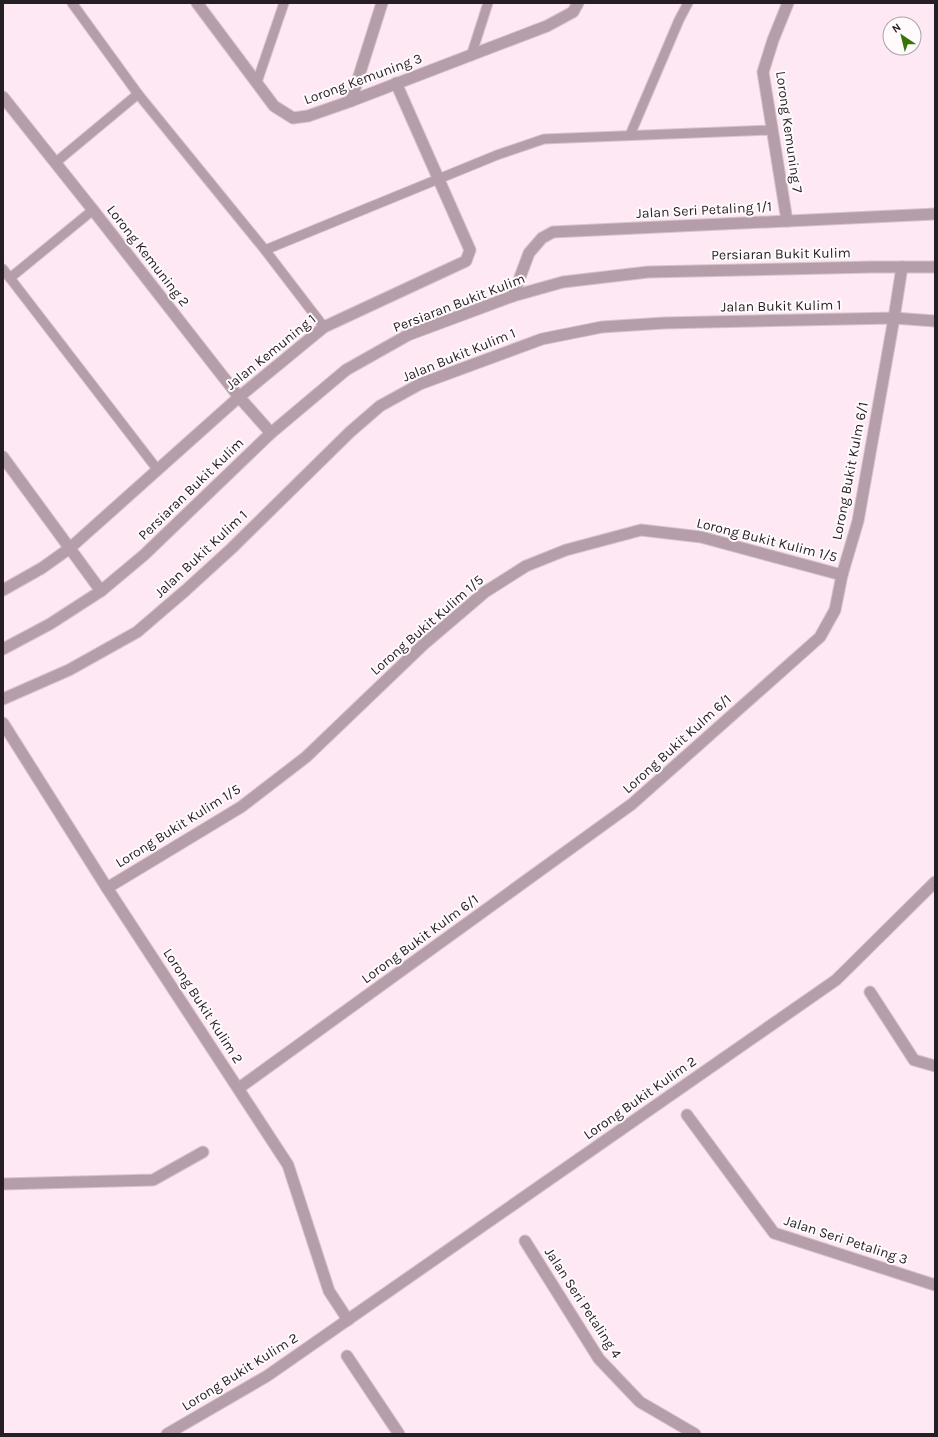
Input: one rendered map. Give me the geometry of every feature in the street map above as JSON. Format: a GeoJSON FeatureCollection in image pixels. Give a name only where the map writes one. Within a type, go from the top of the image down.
{"type":"FeatureCollection","features":[{"type":"Feature","properties":{"kind":"street","name":"Lorong Kemuning 3"},"geometry":{"type":"LineString","coordinates":[[197,3],[274,106],[293,118],[308,116],[351,101],[547,26],[573,12],[578,3]]}},
{"type":"Feature","properties":{"kind":"street"},"geometry":{"type":"LineString","coordinates":[[351,101],[382,3]]}},
{"type":"Feature","properties":{"kind":"street","name":"Lorong Kemuning 7"},"geometry":{"type":"LineString","coordinates":[[787,221],[763,72],[773,40],[788,3]]}},
{"type":"Feature","properties":{"kind":"street","name":"Jalan Kemuning 1"},"geometry":{"type":"LineString","coordinates":[[3,590],[42,568],[70,548],[239,397],[324,327],[466,261],[470,250],[440,179],[396,83]]}},
{"type":"Feature","properties":{"kind":"street","name":"Lorong Kemuning 2"},"geometry":{"type":"LineString","coordinates":[[3,97],[239,397],[271,433]]}},
{"type":"Feature","properties":{"kind":"street","name":"Jalan Seri Petaling 1/1"},"geometry":{"type":"LineString","coordinates":[[513,296],[529,253],[542,238],[554,232],[935,214]]}},
{"type":"Feature","properties":{"kind":"street","name":"Lorong Bukit Kulm 6/1"},"geometry":{"type":"LineString","coordinates":[[239,1088],[632,804],[820,637],[835,610],[842,575],[858,521],[902,267]]}},
{"type":"Feature","properties":{"kind":"street","name":"Persiaran Bukit Kulim"},"geometry":{"type":"LineString","coordinates":[[3,649],[50,624],[101,591],[144,555],[271,433],[346,370],[408,335],[513,296],[563,282],[648,272],[935,267]]}},
{"type":"Feature","properties":{"kind":"street","name":"Jalan Bukit Kulim 1"},"geometry":{"type":"LineString","coordinates":[[3,699],[69,670],[137,632],[232,548],[350,432],[380,406],[420,384],[542,339],[602,327],[664,323],[894,318],[935,320]]}},
{"type":"Feature","properties":{"kind":"street"},"geometry":{"type":"LineString","coordinates":[[3,457],[101,591]]}},
{"type":"Feature","properties":{"kind":"street","name":"Lorong Bukit Kulim 1/5"},"geometry":{"type":"LineString","coordinates":[[107,888],[241,807],[306,757],[424,644],[485,592],[526,566],[566,550],[642,530],[701,537],[842,575]]}},
{"type":"Feature","properties":{"kind":"street","name":"Lorong Bukit Kulim 2"},"geometry":{"type":"LineString","coordinates":[[3,723],[107,888],[288,1165],[329,1291],[348,1320]]}},
{"type":"Feature","properties":{"kind":"street","name":"Lorong Bukit Kulim 2"},"geometry":{"type":"LineString","coordinates":[[167,1434],[267,1376],[836,980],[935,882]]}},
{"type":"Feature","properties":{"kind":"street"},"geometry":{"type":"LineString","coordinates":[[870,992],[914,1060],[935,1066]]}},
{"type":"Feature","properties":{"kind":"street","name":"Jalan Seri Petaling 3"},"geometry":{"type":"LineString","coordinates":[[687,1115],[774,1233],[935,1285]]}},
{"type":"Feature","properties":{"kind":"street"},"geometry":{"type":"LineString","coordinates":[[3,1184],[153,1180],[203,1152]]}},
{"type":"Feature","properties":{"kind":"street","name":"Jalan Seri Petaling 4"},"geometry":{"type":"LineString","coordinates":[[524,1241],[599,1359],[640,1402],[696,1434]]}},
{"type":"Feature","properties":{"kind":"street"},"geometry":{"type":"LineString","coordinates":[[347,1356],[399,1434]]}},
{"type":"Feature","properties":{"kind":"lane"},"geometry":{"type":"LineString","coordinates":[[72,3],[138,94],[324,327]]}},
{"type":"Feature","properties":{"kind":"lane"},"geometry":{"type":"LineString","coordinates":[[257,82],[284,3]]}},
{"type":"Feature","properties":{"kind":"lane"},"geometry":{"type":"LineString","coordinates":[[471,56],[488,3]]}},
{"type":"Feature","properties":{"kind":"lane"},"geometry":{"type":"LineString","coordinates":[[630,135],[678,20],[688,3]]}},
{"type":"Feature","properties":{"kind":"lane"},"geometry":{"type":"LineString","coordinates":[[55,163],[138,94]]}},
{"type":"Feature","properties":{"kind":"lane"},"geometry":{"type":"LineString","coordinates":[[264,250],[497,155],[544,139],[772,130]]}},
{"type":"Feature","properties":{"kind":"lane"},"geometry":{"type":"LineString","coordinates":[[10,278],[93,210]]}},
{"type":"Feature","properties":{"kind":"lane"},"geometry":{"type":"LineString","coordinates":[[3,269],[157,470]]}}]}
